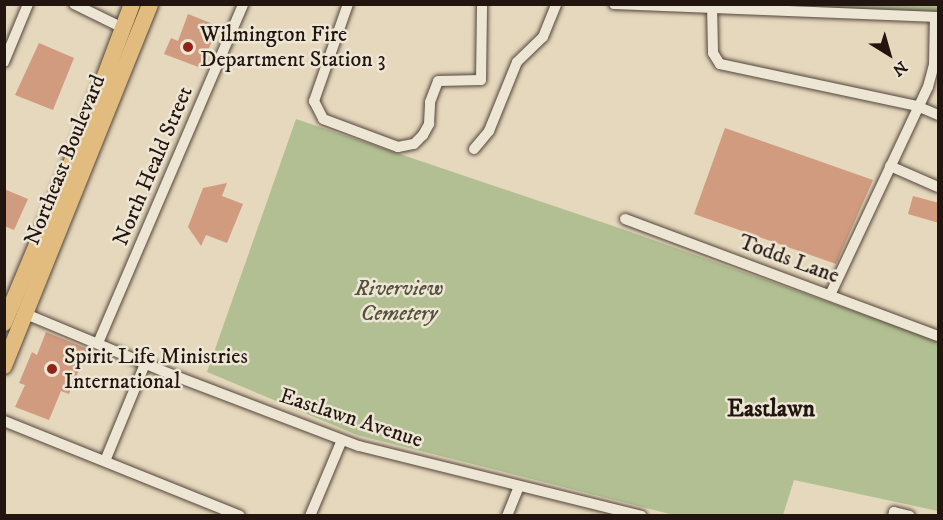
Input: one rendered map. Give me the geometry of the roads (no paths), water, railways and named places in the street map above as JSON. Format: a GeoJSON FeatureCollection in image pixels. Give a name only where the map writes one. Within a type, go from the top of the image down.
{"type":"FeatureCollection","features":[{"type":"Feature","properties":{"kind":"main road"},"geometry":{"type":"LineString","coordinates":[[4,341],[132,4]]}},
{"type":"Feature","properties":{"kind":"main road","name":"Northeast Boulevard"},"geometry":{"type":"LineString","coordinates":[[4,366],[14,316],[150,4]]}},
{"type":"Feature","properties":{"kind":"street"},"geometry":{"type":"LineString","coordinates":[[4,62],[28,4]]}},
{"type":"Feature","properties":{"kind":"street"},"geometry":{"type":"LineString","coordinates":[[74,4],[123,28]]}},
{"type":"Feature","properties":{"kind":"street","name":"North Heald Street"},"geometry":{"type":"LineString","coordinates":[[98,344],[243,4]]}},
{"type":"Feature","properties":{"kind":"street"},"geometry":{"type":"LineString","coordinates":[[348,4],[314,101],[323,119],[398,147],[414,144],[423,135],[429,124],[430,102],[438,81],[481,80],[482,4]]}},
{"type":"Feature","properties":{"kind":"street"},"geometry":{"type":"LineString","coordinates":[[474,149],[489,131],[517,62],[543,37],[556,4]]}},
{"type":"Feature","properties":{"kind":"street"},"geometry":{"type":"LineString","coordinates":[[614,4],[712,6],[937,17],[934,64],[928,87],[917,106],[830,295]]}},
{"type":"Feature","properties":{"kind":"street"},"geometry":{"type":"LineString","coordinates":[[712,6],[713,53],[720,64],[917,106],[939,115]]}},
{"type":"Feature","properties":{"kind":"street"},"geometry":{"type":"LineString","coordinates":[[890,166],[939,187]]}},
{"type":"Feature","properties":{"kind":"street","name":"Todds Lane"},"geometry":{"type":"LineString","coordinates":[[626,219],[939,336]]}},
{"type":"Feature","properties":{"kind":"street","name":"Eastlawn Avenue"},"geometry":{"type":"LineString","coordinates":[[14,316],[98,344],[375,451],[641,516]]}},
{"type":"Feature","properties":{"kind":"street"},"geometry":{"type":"LineString","coordinates":[[105,460],[145,364]]}},
{"type":"Feature","properties":{"kind":"street"},"geometry":{"type":"LineString","coordinates":[[4,421],[240,516]]}},
{"type":"Feature","properties":{"kind":"street"},"geometry":{"type":"LineString","coordinates":[[310,516],[342,440]]}},
{"type":"Feature","properties":{"kind":"street"},"geometry":{"type":"LineString","coordinates":[[507,516],[519,486]]}},
{"type":"Feature","properties":{"kind":"street"},"geometry":{"type":"LineString","coordinates":[[893,516],[894,512],[910,516]]}},
{"type":"Feature","properties":{"kind":"place","name":"Wilmington Fire Department Station 3"},"geometry":{"type":"Point","coordinates":[188,47]}},
{"type":"Feature","properties":{"kind":"place","name":"Spirit Life Ministries International"},"geometry":{"type":"Point","coordinates":[52,369]}},
{"type":"Feature","properties":{"kind":"district","name":"Eastlawn"},"geometry":{"type":"Point","coordinates":[771,410]}},
{"type":"Feature","properties":{"kind":"park label","name":"Riverview Cemetery"},"geometry":{"type":"Point","coordinates":[399,300]}}]}
